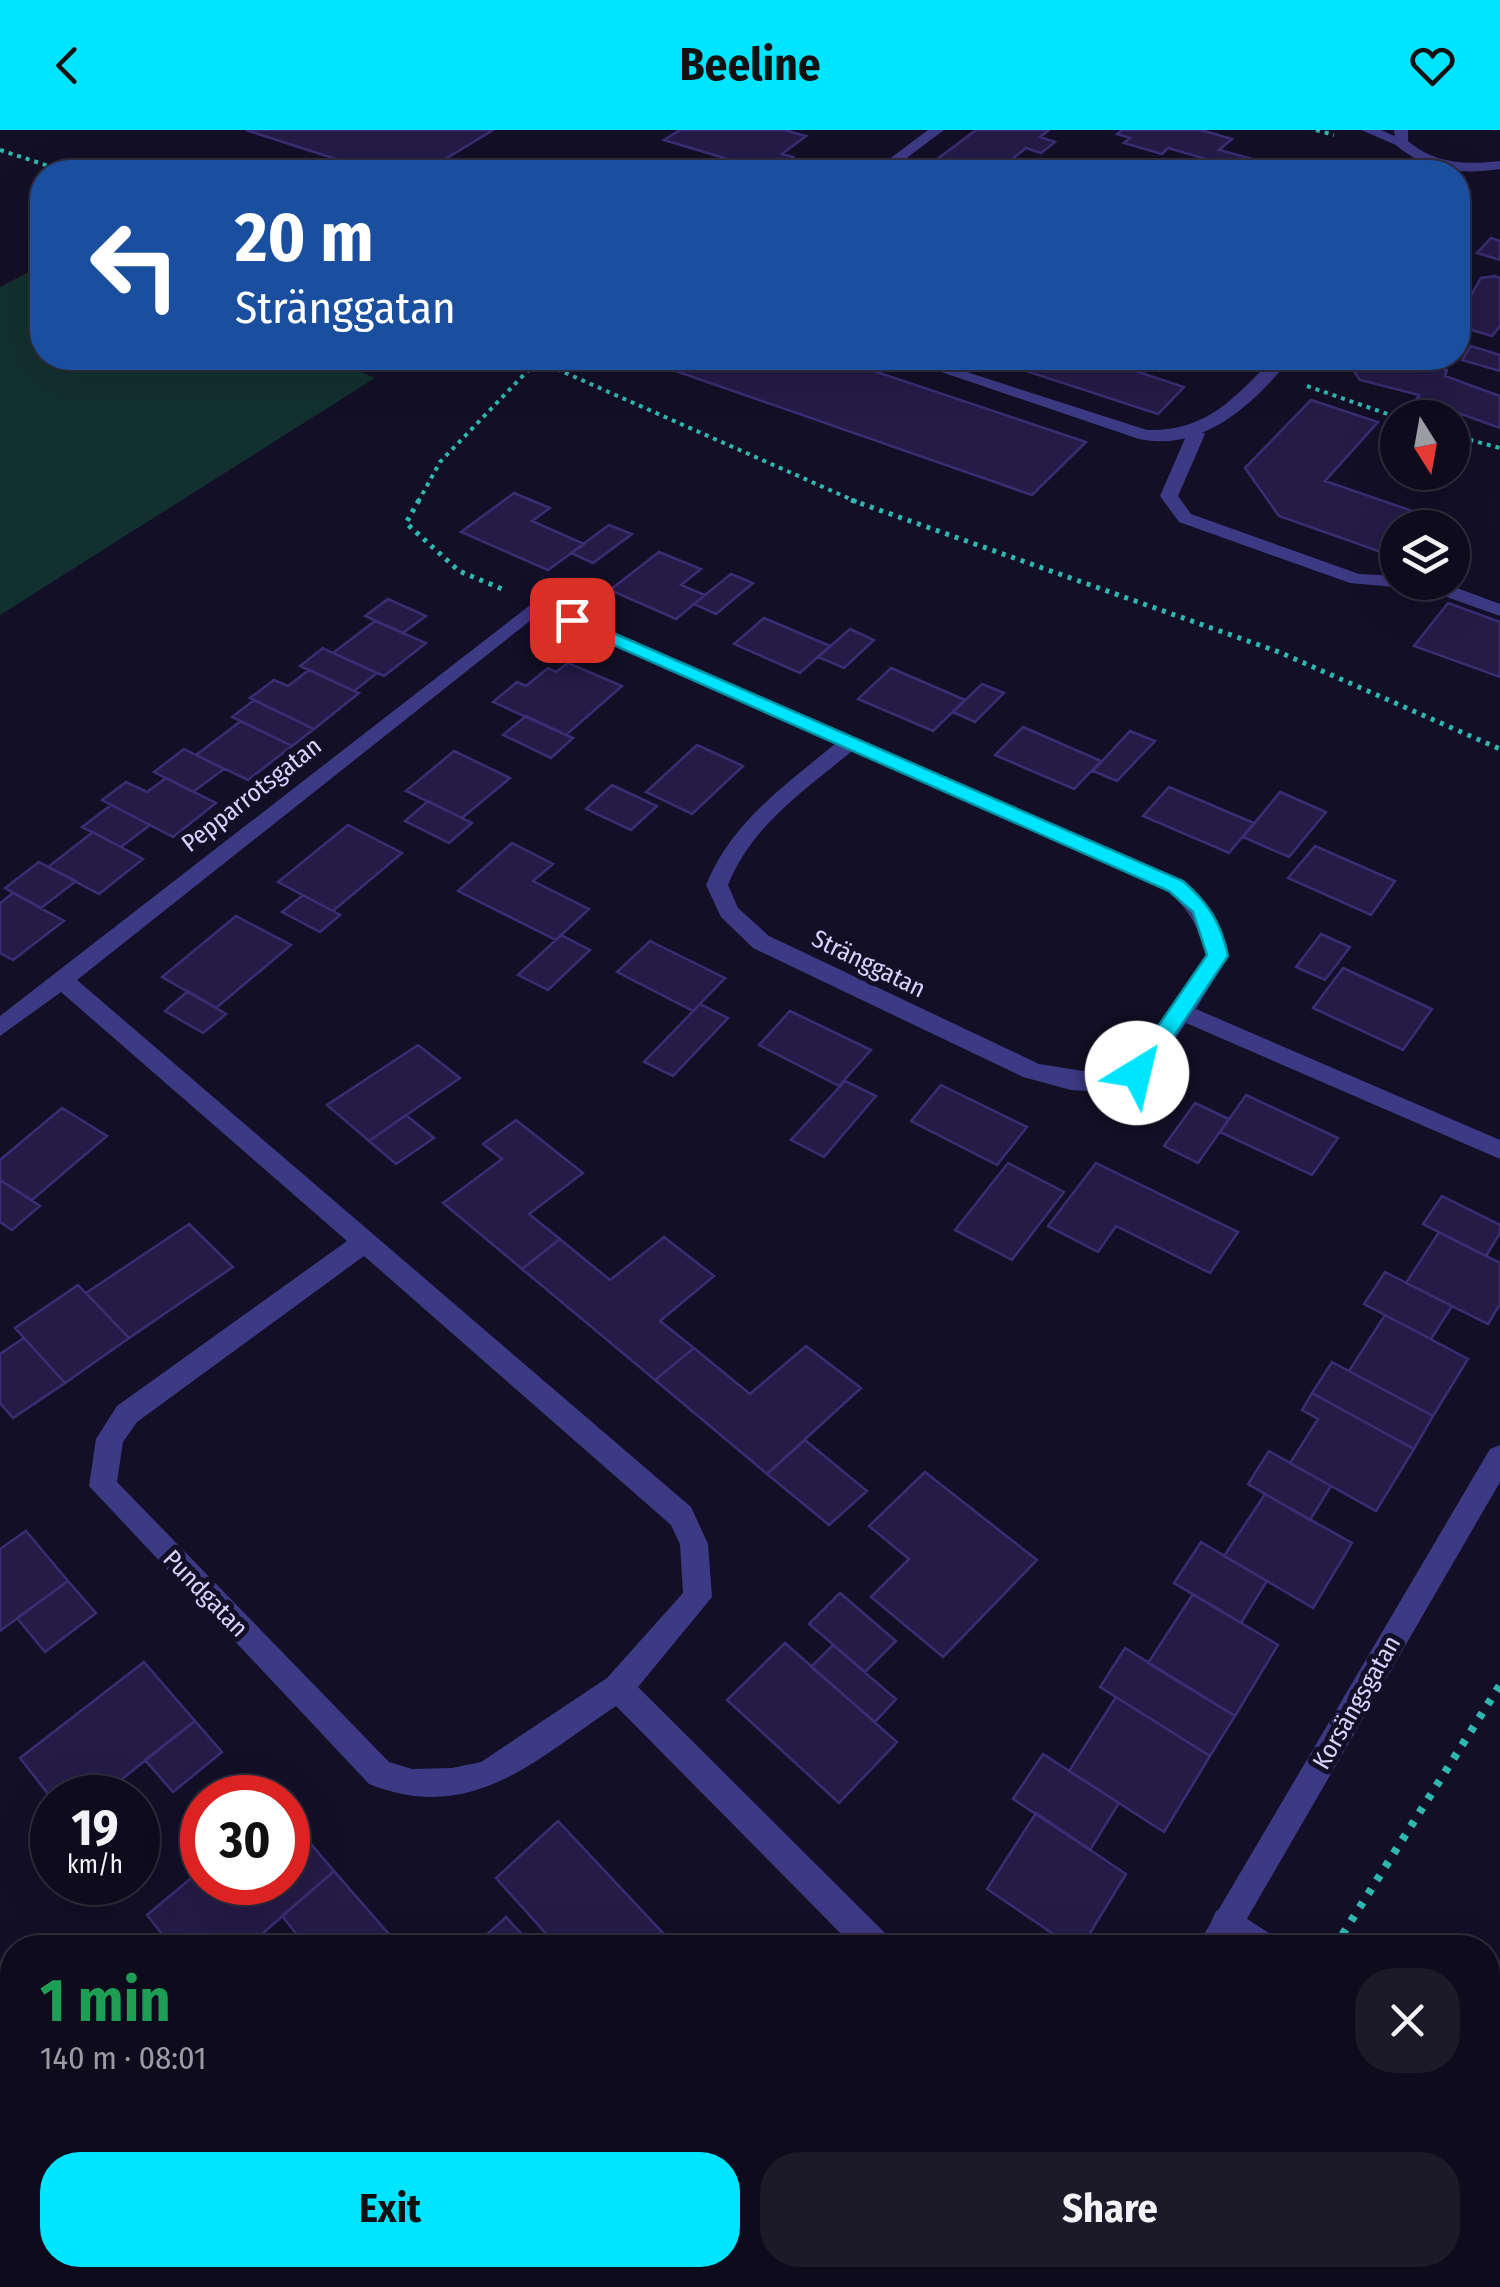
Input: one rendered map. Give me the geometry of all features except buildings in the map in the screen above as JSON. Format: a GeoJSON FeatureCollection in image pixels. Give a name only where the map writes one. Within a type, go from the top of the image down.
{"type":"FeatureCollection","features":[{"type":"Feature","properties":{"kind":"street"},"geometry":{"type":"LineString","coordinates":[[896,160],[937,130]]}},
{"type":"Feature","properties":{"kind":"street"},"geometry":{"type":"LineString","coordinates":[[1368,130],[1401,136],[1422,160]]}},
{"type":"Feature","properties":{"kind":"street"},"geometry":{"type":"LineString","coordinates":[[1479,168],[1500,164]]}},
{"type":"Feature","properties":{"kind":"street"},"geometry":{"type":"LineString","coordinates":[[1470,168],[1500,172]]}},
{"type":"Feature","properties":{"kind":"street"},"geometry":{"type":"LineString","coordinates":[[945,370],[1146,435],[1170,438],[1196,434],[1214,424],[1268,372]]}},
{"type":"Feature","properties":{"kind":"street"},"geometry":{"type":"LineString","coordinates":[[1196,434],[1170,496],[1185,518],[1357,579],[1380,581]]}},
{"type":"Feature","properties":{"kind":"street"},"geometry":{"type":"LineString","coordinates":[[1470,599],[1500,610]]}},
{"type":"Feature","properties":{"kind":"street","name":"Stränggatan"},"geometry":{"type":"LineString","coordinates":[[538,605],[1176,886],[1201,908],[1218,956],[1137,1073],[1101,1083],[1067,1082],[1032,1071],[761,942],[729,912],[717,885],[724,861],[740,838],[849,743]]}},
{"type":"Feature","properties":{"kind":"street","name":"Pepparrotsgatan"},"geometry":{"type":"LineString","coordinates":[[0,1028],[538,605]]}},
{"type":"Feature","properties":{"kind":"street","name":"Pundgatan"},"geometry":{"type":"LineString","coordinates":[[60,978],[681,1516],[694,1544],[698,1597],[618,1688],[488,1775],[412,1784],[380,1774],[104,1486],[110,1439],[127,1414],[364,1243]]}},
{"type":"Feature","properties":{"kind":"street"},"geometry":{"type":"LineString","coordinates":[[1182,1012],[1500,1150]]}},
{"type":"Feature","properties":{"kind":"street","name":"Korsängsgatan"},"geometry":{"type":"LineString","coordinates":[[1219,1935],[1500,1456]]}},
{"type":"Feature","properties":{"kind":"street"},"geometry":{"type":"LineString","coordinates":[[618,1688],[865,1935]]}},
{"type":"Feature","properties":{"kind":"path"},"geometry":{"type":"LineString","coordinates":[[0,150],[30,160]]}},
{"type":"Feature","properties":{"kind":"path"},"geometry":{"type":"LineString","coordinates":[[525,370],[440,462],[406,523],[459,571],[538,605]]}},
{"type":"Feature","properties":{"kind":"path"},"geometry":{"type":"LineString","coordinates":[[560,370],[879,512],[1280,652],[1500,749]]}},
{"type":"Feature","properties":{"kind":"path"},"geometry":{"type":"LineString","coordinates":[[1268,372],[1380,411]]}},
{"type":"Feature","properties":{"kind":"path"},"geometry":{"type":"LineString","coordinates":[[1470,440],[1500,448]]}},
{"type":"Feature","properties":{"kind":"path"},"geometry":{"type":"LineString","coordinates":[[1342,1935],[1500,1685]]}},
{"type":"Feature","properties":{"kind":"green space"},"geometry":{"type":"Polygon","coordinates":[[[30,271],[30,370],[356,370],[375,378],[0,615],[0,287],[30,271]]]}},
{"type":"Feature","properties":{"kind":"route"},"geometry":{"type":"LineString","coordinates":[[572,620],[1176,886],[1201,908],[1218,956],[1137,1073]]}}]}
